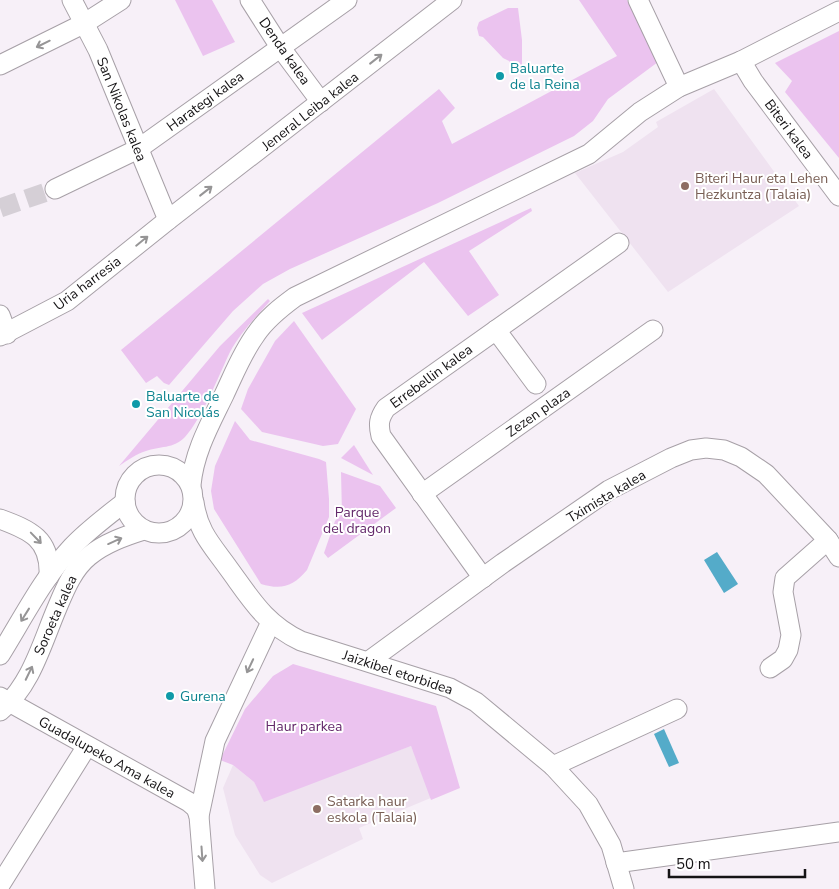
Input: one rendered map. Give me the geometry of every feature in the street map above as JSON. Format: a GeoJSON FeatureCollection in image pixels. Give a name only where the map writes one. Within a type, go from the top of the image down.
{"type":"FeatureCollection","features":[{"type":"Feature","properties":{"kind":"street","name":"San Nikolas kalea"},"geometry":{"type":"LineString","coordinates":[[72,0],[98,50],[168,220]]}},
{"type":"Feature","properties":{"kind":"street"},"geometry":{"type":"LineString","coordinates":[[0,65],[85,24],[121,0]]}},
{"type":"Feature","properties":{"kind":"street","name":"Denda kalea"},"geometry":{"type":"LineString","coordinates":[[250,0],[280,47],[321,102]]}},
{"type":"Feature","properties":{"kind":"street","name":"Jeneral Leiba kalea"},"geometry":{"type":"LineString","coordinates":[[168,220],[452,0]]}},
{"type":"Feature","properties":{"kind":"street"},"geometry":{"type":"LineString","coordinates":[[638,0],[679,87]]}},
{"type":"Feature","properties":{"kind":"street","name":"Harategi kalea"},"geometry":{"type":"LineString","coordinates":[[55,189],[138,149],[280,47],[336,3]]}},
{"type":"Feature","properties":{"kind":"street"},"geometry":{"type":"LineString","coordinates":[[192,493],[181,472],[166,465],[153,465],[141,469],[128,483],[125,502],[131,518],[144,530],[157,533],[171,531],[187,519],[192,493],[195,460],[243,354],[256,333],[274,313],[295,297],[589,154],[640,112],[679,87],[741,61],[839,11]]}},
{"type":"Feature","properties":{"kind":"street","name":"Biteri kalea"},"geometry":{"type":"LineString","coordinates":[[741,61],[753,81],[839,196]]}},
{"type":"Feature","properties":{"kind":"street","name":"Uria harresia"},"geometry":{"type":"LineString","coordinates":[[3,335],[67,301],[168,220]]}},
{"type":"Feature","properties":{"kind":"street","name":"Errebellin kalea"},"geometry":{"type":"LineString","coordinates":[[483,578],[381,436],[378,424],[382,414],[386,408],[619,244]]}},
{"type":"Feature","properties":{"kind":"street"},"geometry":{"type":"LineString","coordinates":[[0,315],[3,335]]}},
{"type":"Feature","properties":{"kind":"street"},"geometry":{"type":"LineString","coordinates":[[496,330],[536,384]]}},
{"type":"Feature","properties":{"kind":"street","name":"Zezen plaza"},"geometry":{"type":"LineString","coordinates":[[422,494],[653,330]]}},
{"type":"Feature","properties":{"kind":"street"},"geometry":{"type":"LineString","coordinates":[[166,465],[186,452],[205,436]]}},
{"type":"Feature","properties":{"kind":"street","name":"Tximista kalea"},"geometry":{"type":"LineString","coordinates":[[369,661],[609,490],[671,458],[691,450],[724,450],[741,457],[766,474],[828,540],[839,557]]}},
{"type":"Feature","properties":{"kind":"street","name":"Jaizkibel etorbidea"},"geometry":{"type":"LineString","coordinates":[[192,493],[198,524],[209,544],[254,604],[271,622],[300,641],[369,661],[450,688],[476,702],[553,766],[588,804],[611,845],[624,889]]}},
{"type":"Feature","properties":{"kind":"street","name":"Soroeta kalea"},"geometry":{"type":"LineString","coordinates":[[0,655],[49,576],[72,547],[92,528],[125,502]]}},
{"type":"Feature","properties":{"kind":"street"},"geometry":{"type":"LineString","coordinates":[[0,519],[23,527],[39,539],[48,556],[49,576]]}},
{"type":"Feature","properties":{"kind":"street","name":"Soroeta kalea"},"geometry":{"type":"LineString","coordinates":[[3,704],[23,685],[63,592],[78,567],[88,557],[114,540],[144,530]]}},
{"type":"Feature","properties":{"kind":"street"},"geometry":{"type":"LineString","coordinates":[[171,531],[209,544]]}},
{"type":"Feature","properties":{"kind":"street"},"geometry":{"type":"LineString","coordinates":[[770,668],[783,659],[788,650],[791,635],[783,592],[785,578],[828,540]]}},
{"type":"Feature","properties":{"kind":"street"},"geometry":{"type":"LineString","coordinates":[[205,889],[199,816],[215,741],[271,622]]}},
{"type":"Feature","properties":{"kind":"street","name":"Guadalupeko Ama kalea"},"geometry":{"type":"LineString","coordinates":[[3,704],[87,746],[189,802],[196,808],[199,816]]}},
{"type":"Feature","properties":{"kind":"street"},"geometry":{"type":"LineString","coordinates":[[553,766],[677,709]]}},
{"type":"Feature","properties":{"kind":"street"},"geometry":{"type":"LineString","coordinates":[[0,885],[87,746]]}},
{"type":"Feature","properties":{"kind":"street"},"geometry":{"type":"LineString","coordinates":[[616,863],[839,832]]}},
{"type":"Feature","properties":{"kind":"shaded area","name":"Biteri Haur eta Lehen Hezkuntza (Talaia)"},"geometry":{"type":"Polygon","coordinates":[[[714,89],[799,206],[668,292],[575,173],[623,152],[658,127],[656,122],[714,89]]]}},
{"type":"Feature","properties":{"kind":"shaded area","name":"Satarka haur eskola (Talaia)"},"geometry":{"type":"Polygon","coordinates":[[[411,746],[433,797],[359,828],[363,839],[272,883],[260,875],[235,835],[223,788],[233,765],[254,782],[264,801],[411,746]]]}},
{"type":"Feature","properties":{"kind":"green space"},"geometry":{"type":"Polygon","coordinates":[[[175,0],[212,0],[235,42],[203,56],[175,0]]]}},
{"type":"Feature","properties":{"kind":"green space"},"geometry":{"type":"Polygon","coordinates":[[[579,0],[627,0],[658,62],[608,99],[593,121],[574,136],[438,203],[290,269],[263,284],[233,311],[169,385],[157,376],[146,383],[121,350],[439,89],[455,108],[442,121],[452,144],[617,56],[579,0]]]}},
{"type":"Feature","properties":{"kind":"green space"},"geometry":{"type":"Polygon","coordinates":[[[508,8],[518,8],[522,40],[522,66],[511,69],[509,61],[503,58],[483,37],[479,36],[477,28],[479,22],[508,8]]]}},
{"type":"Feature","properties":{"kind":"green space"},"geometry":{"type":"Polygon","coordinates":[[[839,31],[839,158],[785,92],[792,81],[775,63],[839,31]]]}},
{"type":"Feature","properties":{"kind":"green space"},"geometry":{"type":"Polygon","coordinates":[[[531,208],[532,211],[469,251],[499,295],[468,316],[424,262],[322,340],[302,313],[531,208]]]}},
{"type":"Feature","properties":{"kind":"green space"},"geometry":{"type":"Polygon","coordinates":[[[268,299],[270,301],[238,338],[204,408],[185,437],[176,444],[151,449],[132,457],[119,466],[220,346],[268,299]]]}},
{"type":"Feature","properties":{"kind":"green space"},"geometry":{"type":"Polygon","coordinates":[[[294,321],[356,409],[338,444],[323,446],[262,432],[241,409],[248,389],[275,341],[294,321]]]}},
{"type":"Feature","properties":{"kind":"green space"},"geometry":{"type":"Polygon","coordinates":[[[235,421],[250,440],[326,462],[329,517],[307,570],[297,580],[286,586],[275,587],[261,584],[214,509],[211,491],[215,466],[235,421]]]}},
{"type":"Feature","properties":{"kind":"green space"},"geometry":{"type":"Polygon","coordinates":[[[354,445],[373,475],[341,458],[354,445]]]}},
{"type":"Feature","properties":{"kind":"green space","name":"Parque del dragon"},"geometry":{"type":"Polygon","coordinates":[[[341,472],[380,486],[396,508],[328,558],[324,553],[335,521],[342,514],[341,472]]]}},
{"type":"Feature","properties":{"kind":"green space","name":"Haur parkea"},"geometry":{"type":"Polygon","coordinates":[[[293,664],[436,706],[460,788],[431,800],[411,746],[264,802],[254,782],[233,765],[220,760],[245,709],[273,676],[293,664]]]}},
{"type":"Feature","properties":{"kind":"water"},"geometry":{"type":"Polygon","coordinates":[[[717,552],[738,584],[724,593],[704,560],[717,552]]]}},
{"type":"Feature","properties":{"kind":"water"},"geometry":{"type":"Polygon","coordinates":[[[664,729],[679,763],[669,767],[654,734],[664,729]]]}},
{"type":"Feature","properties":{"kind":"tunnel"},"geometry":{"type":"LineString","coordinates":[[0,208],[55,189]]}},
{"type":"Feature","properties":{"kind":"place","name":"Baluarte de la Reina"},"geometry":{"type":"Point","coordinates":[500,76]}},
{"type":"Feature","properties":{"kind":"place","name":"Biteri Haur eta Lehen Hezkuntza (Talaia)"},"geometry":{"type":"Point","coordinates":[685,186]}},
{"type":"Feature","properties":{"kind":"place","name":"Baluarte de San Nicolás"},"geometry":{"type":"Point","coordinates":[136,404]}},
{"type":"Feature","properties":{"kind":"place","name":"Gurena"},"geometry":{"type":"Point","coordinates":[170,696]}},
{"type":"Feature","properties":{"kind":"place","name":"Satarka haur eskola (Talaia)"},"geometry":{"type":"Point","coordinates":[317,809]}}]}
